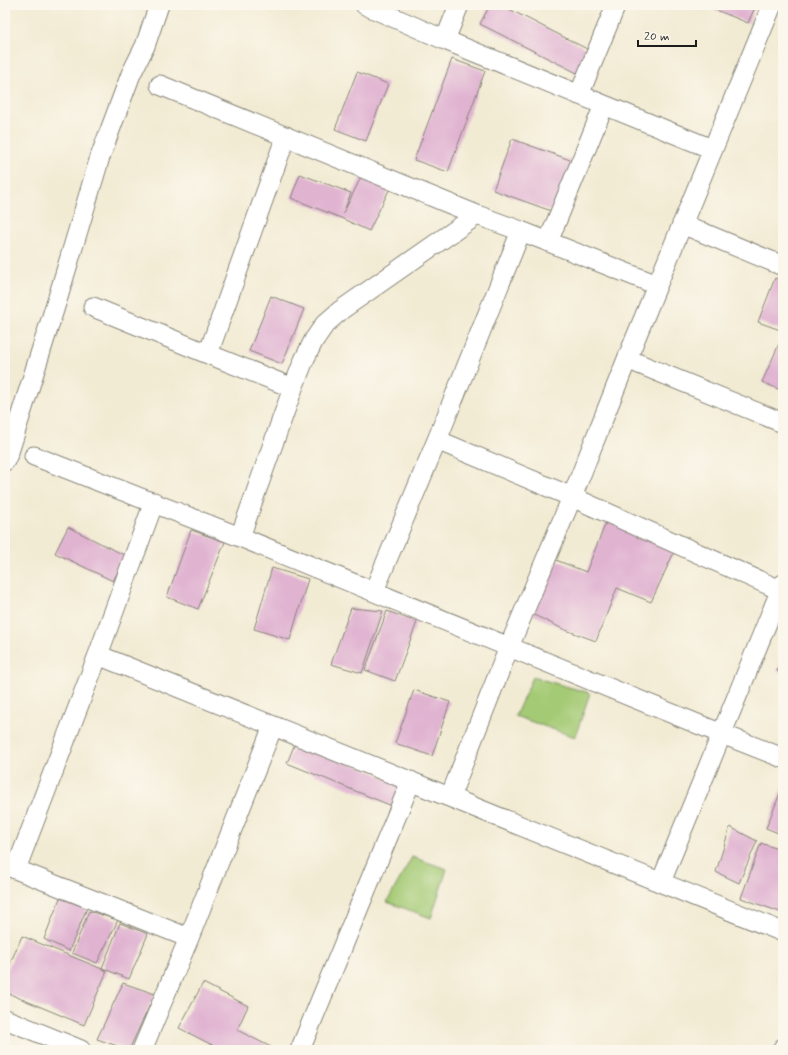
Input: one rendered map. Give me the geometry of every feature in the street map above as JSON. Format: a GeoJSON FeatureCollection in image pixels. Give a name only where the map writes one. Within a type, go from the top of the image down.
{"type":"FeatureCollection","features":[{"type":"Feature","properties":{"kind":"street"},"geometry":{"type":"LineString","coordinates":[[5,461],[59,294],[100,157],[128,80],[145,46],[159,5]]}},
{"type":"Feature","properties":{"kind":"street"},"geometry":{"type":"LineString","coordinates":[[365,5],[445,40],[712,149]]}},
{"type":"Feature","properties":{"kind":"street"},"geometry":{"type":"LineString","coordinates":[[445,40],[459,5]]}},
{"type":"Feature","properties":{"kind":"street"},"geometry":{"type":"LineString","coordinates":[[579,95],[616,5]]}},
{"type":"Feature","properties":{"kind":"street"},"geometry":{"type":"LineString","coordinates":[[450,797],[509,647],[572,497],[712,149],[772,5]]}},
{"type":"Feature","properties":{"kind":"street"},"geometry":{"type":"LineString","coordinates":[[160,84],[477,215],[657,285]]}},
{"type":"Feature","properties":{"kind":"street"},"geometry":{"type":"LineString","coordinates":[[548,242],[604,105]]}},
{"type":"Feature","properties":{"kind":"street"},"geometry":{"type":"LineString","coordinates":[[208,354],[286,136]]}},
{"type":"Feature","properties":{"kind":"street"},"geometry":{"type":"LineString","coordinates":[[240,537],[293,388],[314,340],[326,324],[341,310],[477,215]]}},
{"type":"Feature","properties":{"kind":"street"},"geometry":{"type":"LineString","coordinates":[[682,224],[783,266]]}},
{"type":"Feature","properties":{"kind":"street"},"geometry":{"type":"LineString","coordinates":[[374,591],[437,440],[521,231]]}},
{"type":"Feature","properties":{"kind":"street"},"geometry":{"type":"LineString","coordinates":[[93,307],[293,388]]}},
{"type":"Feature","properties":{"kind":"street"},"geometry":{"type":"LineString","coordinates":[[627,359],[783,423]]}},
{"type":"Feature","properties":{"kind":"street"},"geometry":{"type":"LineString","coordinates":[[437,440],[782,587],[660,882]]}},
{"type":"Feature","properties":{"kind":"street"},"geometry":{"type":"LineString","coordinates":[[34,456],[154,502],[783,758]]}},
{"type":"Feature","properties":{"kind":"street"},"geometry":{"type":"LineString","coordinates":[[154,502],[98,655],[10,867],[189,938]]}},
{"type":"Feature","properties":{"kind":"street"},"geometry":{"type":"LineString","coordinates":[[98,655],[783,932]]}},
{"type":"Feature","properties":{"kind":"street"},"geometry":{"type":"LineString","coordinates":[[142,1050],[189,938],[273,726]]}},
{"type":"Feature","properties":{"kind":"street"},"geometry":{"type":"LineString","coordinates":[[300,1050],[411,781]]}},
{"type":"Feature","properties":{"kind":"street"},"geometry":{"type":"LineString","coordinates":[[5,1019],[81,1050]]}},
{"type":"Feature","properties":{"kind":"green space"},"geometry":{"type":"Polygon","coordinates":[[[533,677],[590,693],[575,737],[515,716],[533,677]]]}},
{"type":"Feature","properties":{"kind":"green space"},"geometry":{"type":"Polygon","coordinates":[[[412,857],[447,869],[431,918],[387,902],[412,857]]]}},
{"type":"Feature","properties":{"kind":"building"},"geometry":{"type":"Polygon","coordinates":[[[490,5],[501,5],[593,52],[581,75],[480,24],[490,5]]]}},
{"type":"Feature","properties":{"kind":"building"},"geometry":{"type":"Polygon","coordinates":[[[704,5],[756,5],[748,23],[704,5]]]}},
{"type":"Feature","properties":{"kind":"building"},"geometry":{"type":"Polygon","coordinates":[[[452,59],[485,71],[448,172],[414,160],[452,59]]]}},
{"type":"Feature","properties":{"kind":"building"},"geometry":{"type":"Polygon","coordinates":[[[357,72],[388,84],[366,141],[335,129],[357,72]]]}},
{"type":"Feature","properties":{"kind":"building"},"geometry":{"type":"Polygon","coordinates":[[[512,139],[573,161],[554,212],[493,190],[512,139]]]}},
{"type":"Feature","properties":{"kind":"building"},"geometry":{"type":"Polygon","coordinates":[[[300,174],[351,193],[343,214],[362,175],[390,188],[369,231],[291,198],[300,174]]]}},
{"type":"Feature","properties":{"kind":"building"},"geometry":{"type":"Polygon","coordinates":[[[775,278],[783,281],[783,331],[758,322],[775,278]]]}},
{"type":"Feature","properties":{"kind":"building"},"geometry":{"type":"Polygon","coordinates":[[[271,296],[304,309],[282,364],[249,351],[271,296]]]}},
{"type":"Feature","properties":{"kind":"building"},"geometry":{"type":"Polygon","coordinates":[[[783,335],[783,391],[762,382],[783,335]]]}},
{"type":"Feature","properties":{"kind":"building"},"geometry":{"type":"Polygon","coordinates":[[[607,520],[675,550],[651,602],[617,588],[596,641],[563,629],[532,614],[556,560],[586,572],[607,520]]]}},
{"type":"Feature","properties":{"kind":"building"},"geometry":{"type":"Polygon","coordinates":[[[68,527],[126,556],[113,581],[55,553],[68,527]]]}},
{"type":"Feature","properties":{"kind":"building"},"geometry":{"type":"Polygon","coordinates":[[[191,530],[225,542],[198,609],[167,597],[191,530]]]}},
{"type":"Feature","properties":{"kind":"building"},"geometry":{"type":"Polygon","coordinates":[[[272,568],[308,579],[290,640],[254,629],[272,568]]]}},
{"type":"Feature","properties":{"kind":"building"},"geometry":{"type":"Polygon","coordinates":[[[351,608],[383,611],[362,673],[331,664],[351,608]]]}},
{"type":"Feature","properties":{"kind":"building"},"geometry":{"type":"Polygon","coordinates":[[[387,611],[417,622],[395,681],[365,670],[387,611]]]}},
{"type":"Feature","properties":{"kind":"building"},"geometry":{"type":"Polygon","coordinates":[[[783,657],[783,673],[777,671],[783,657]]]}},
{"type":"Feature","properties":{"kind":"building"},"geometry":{"type":"Polygon","coordinates":[[[414,690],[450,702],[432,756],[395,743],[414,690]]]}},
{"type":"Feature","properties":{"kind":"building"},"geometry":{"type":"Polygon","coordinates":[[[296,741],[406,786],[397,808],[287,763],[296,741]]]}},
{"type":"Feature","properties":{"kind":"building"},"geometry":{"type":"Polygon","coordinates":[[[783,786],[783,835],[766,828],[783,786]]]}},
{"type":"Feature","properties":{"kind":"building"},"geometry":{"type":"Polygon","coordinates":[[[730,827],[757,841],[739,883],[716,872],[730,827]]]}},
{"type":"Feature","properties":{"kind":"building"},"geometry":{"type":"Polygon","coordinates":[[[761,843],[783,851],[783,913],[741,898],[761,843]]]}},
{"type":"Feature","properties":{"kind":"building"},"geometry":{"type":"Polygon","coordinates":[[[60,898],[87,908],[69,951],[44,939],[60,898]]]}},
{"type":"Feature","properties":{"kind":"building"},"geometry":{"type":"Polygon","coordinates":[[[89,911],[118,920],[97,963],[72,953],[89,911]]]}},
{"type":"Feature","properties":{"kind":"building"},"geometry":{"type":"Polygon","coordinates":[[[120,923],[148,934],[129,979],[102,968],[120,923]]]}},
{"type":"Feature","properties":{"kind":"building"},"geometry":{"type":"Polygon","coordinates":[[[22,936],[107,971],[84,1025],[5,992],[5,975],[22,936]]]}},
{"type":"Feature","properties":{"kind":"building"},"geometry":{"type":"Polygon","coordinates":[[[123,983],[155,994],[129,1050],[97,1039],[123,983]]]}},
{"type":"Feature","properties":{"kind":"building"},"geometry":{"type":"Polygon","coordinates":[[[203,983],[248,1006],[237,1030],[277,1050],[222,1050],[179,1028],[203,983]]]}}]}
